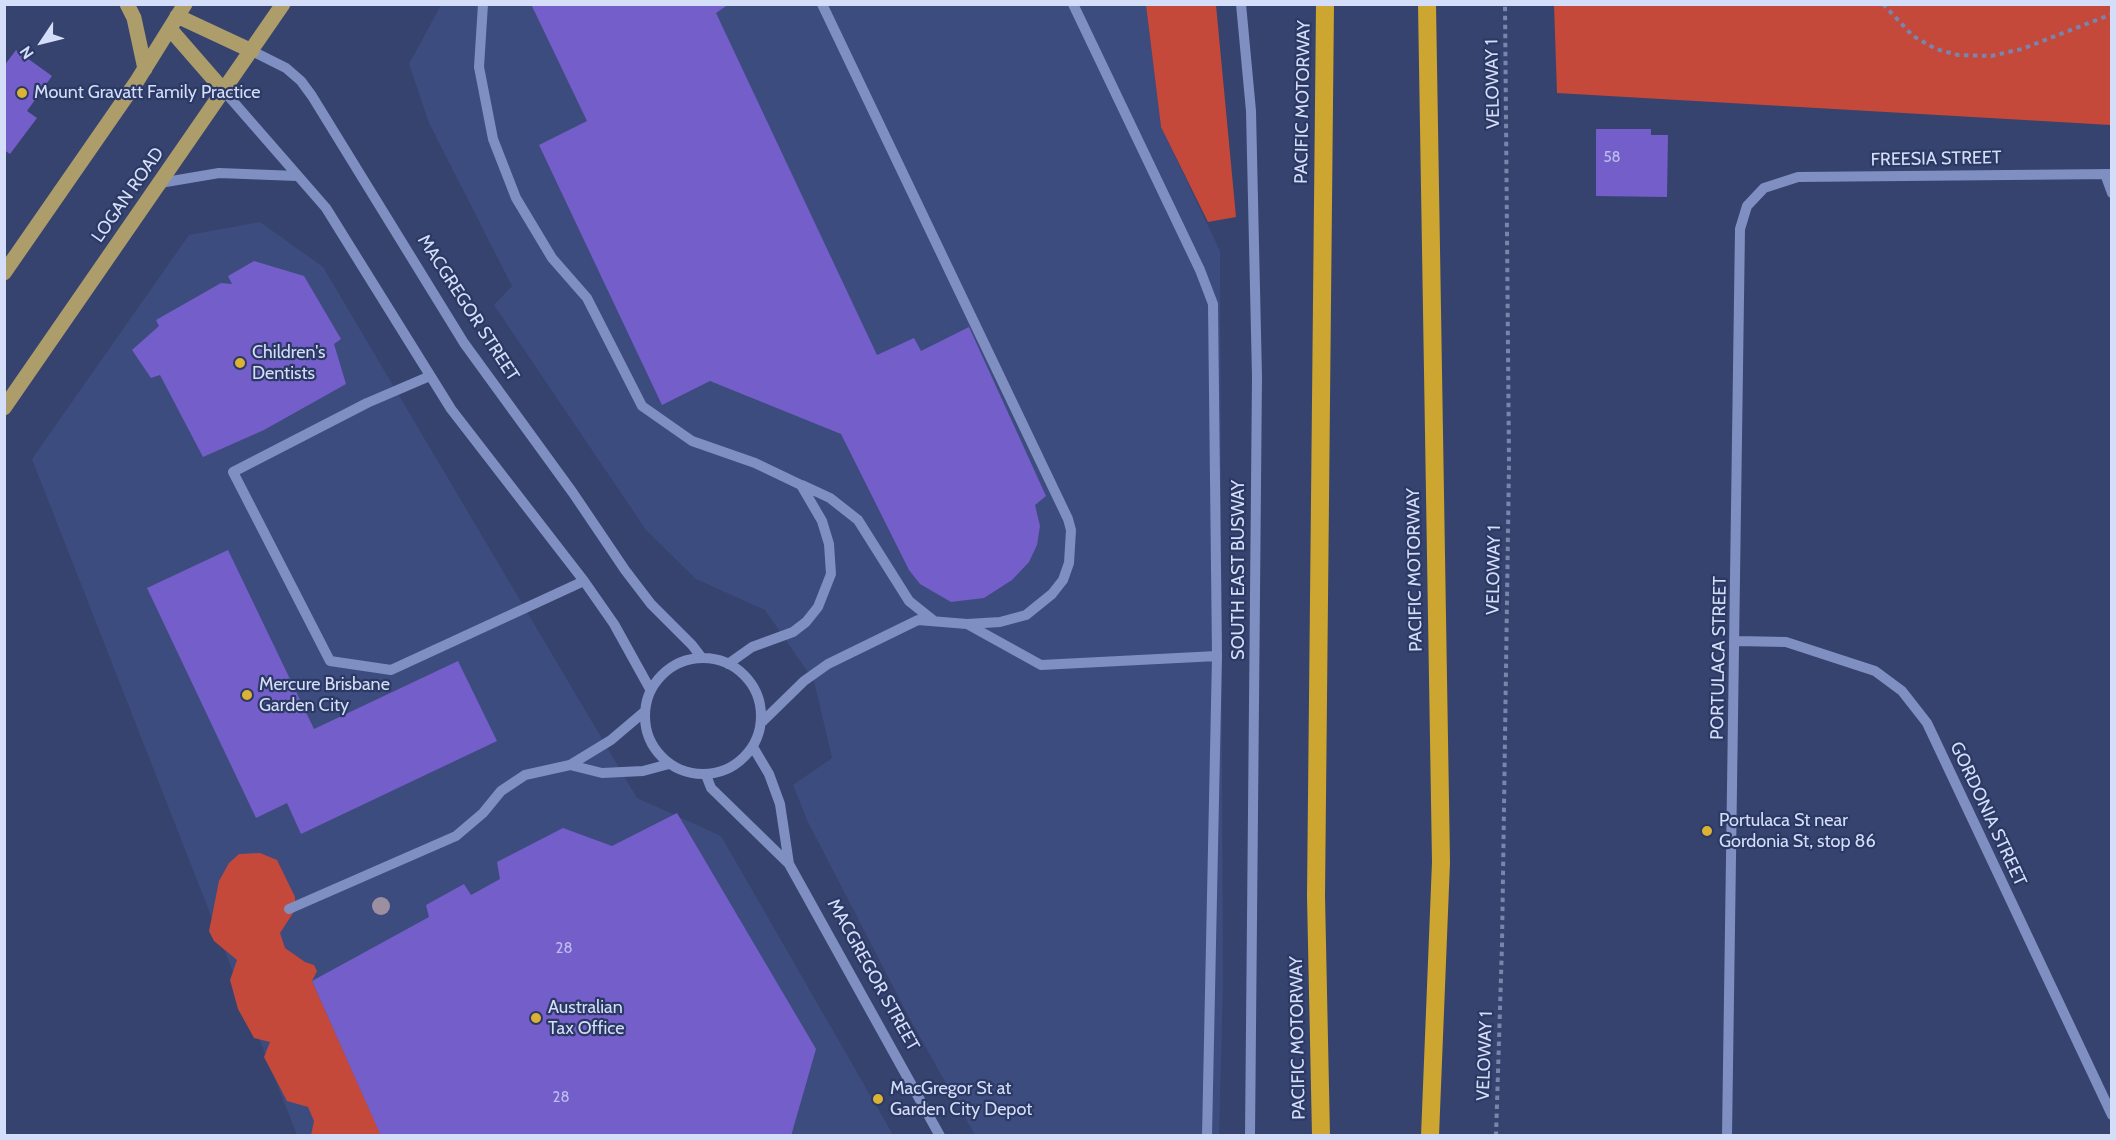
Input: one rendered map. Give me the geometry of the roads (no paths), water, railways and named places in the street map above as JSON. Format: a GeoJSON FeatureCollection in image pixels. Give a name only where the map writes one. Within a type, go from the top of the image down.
{"type":"FeatureCollection","features":[{"type":"Feature","properties":{"kind":"highway","name":"PACIFIC MOTORWAY"},"geometry":{"type":"LineString","coordinates":[[1321,1136],[1316,884],[1325,4]]}},
{"type":"Feature","properties":{"kind":"highway","name":"PACIFIC MOTORWAY"},"geometry":{"type":"LineString","coordinates":[[1427,4],[1441,862],[1430,1136]]}},
{"type":"Feature","properties":{"kind":"main road"},"geometry":{"type":"LineString","coordinates":[[127,4],[134,18],[145,69]]}},
{"type":"Feature","properties":{"kind":"main road","name":"LOGAN ROAD"},"geometry":{"type":"LineString","coordinates":[[4,408],[284,4]]}},
{"type":"Feature","properties":{"kind":"main road"},"geometry":{"type":"LineString","coordinates":[[4,273],[145,69],[177,16],[224,91]]}},
{"type":"Feature","properties":{"kind":"main road","name":"MACGREGOR STREET"},"geometry":{"type":"LineString","coordinates":[[177,16],[252,51]]}},
{"type":"Feature","properties":{"kind":"street"},"geometry":{"type":"LineString","coordinates":[[483,4],[479,67],[493,139],[516,198],[552,258],[586,298],[642,406],[692,441],[755,463],[830,498],[858,520],[909,601],[934,621]]}},
{"type":"Feature","properties":{"kind":"street"},"geometry":{"type":"LineString","coordinates":[[761,723],[804,681],[828,664],[918,620],[967,624],[1000,622],[1026,615],[1052,594],[1063,580],[1069,563],[1071,530],[1068,519],[822,4]]}},
{"type":"Feature","properties":{"kind":"street"},"geometry":{"type":"LineString","coordinates":[[1073,4],[1200,270],[1213,304],[1216,656],[1207,1136]]}},
{"type":"Feature","properties":{"kind":"street","name":"SOUTH EAST BUSWAY"},"geometry":{"type":"LineString","coordinates":[[1240,4],[1251,111],[1257,377],[1250,1136]]}},
{"type":"Feature","properties":{"kind":"street","name":"MACGREGOR STREET"},"geometry":{"type":"LineString","coordinates":[[252,51],[286,68],[301,81],[464,343],[631,578],[651,604],[702,658]]}},
{"type":"Feature","properties":{"kind":"street"},"geometry":{"type":"LineString","coordinates":[[224,91],[326,208],[430,376],[484,453],[584,581],[614,624],[650,689]]}},
{"type":"Feature","properties":{"kind":"street"},"geometry":{"type":"LineString","coordinates":[[160,183],[219,173],[297,176]]}},
{"type":"Feature","properties":{"kind":"street"},"geometry":{"type":"LineString","coordinates":[[2108,174],[2112,193]]}},
{"type":"Feature","properties":{"kind":"street","name":"FREESIA STREET"},"geometry":{"type":"LineString","coordinates":[[1764,188],[1798,177],[2108,174]]}},
{"type":"Feature","properties":{"kind":"street","name":"PORTULACA STREET"},"geometry":{"type":"LineString","coordinates":[[1727,1136],[1736,642],[1740,229],[1747,206],[1764,188]]}},
{"type":"Feature","properties":{"kind":"street"},"geometry":{"type":"LineString","coordinates":[[430,376],[368,403],[233,472],[330,661],[391,670],[584,581]]}},
{"type":"Feature","properties":{"kind":"street"},"geometry":{"type":"LineString","coordinates":[[728,664],[752,647],[792,632],[806,622],[818,607],[831,574],[830,544],[822,521],[801,485]]}},
{"type":"Feature","properties":{"kind":"street"},"geometry":{"type":"LineString","coordinates":[[967,624],[1041,665],[1216,656]]}},
{"type":"Feature","properties":{"kind":"street","name":"GORDONIA STREET"},"geometry":{"type":"LineString","coordinates":[[1736,642],[1786,642],[1875,671],[1908,699],[1927,723],[2112,1116]]}},
{"type":"Feature","properties":{"kind":"street"},"geometry":{"type":"LineString","coordinates":[[702,658],[728,664],[742,674],[754,688],[760,705],[761,723],[753,747],[741,761],[725,771],[706,776],[686,773],[669,764],[654,750],[646,732],[644,712],[650,689],[672,666],[702,658]]}},
{"type":"Feature","properties":{"kind":"street"},"geometry":{"type":"LineString","coordinates":[[289,909],[456,836],[483,813],[501,791],[525,775],[570,765],[611,740],[644,712]]}},
{"type":"Feature","properties":{"kind":"street","name":"MACGREGOR STREET"},"geometry":{"type":"LineString","coordinates":[[753,747],[769,774],[780,804],[789,864]]}},
{"type":"Feature","properties":{"kind":"street"},"geometry":{"type":"LineString","coordinates":[[570,765],[602,773],[643,771],[669,764]]}},
{"type":"Feature","properties":{"kind":"street","name":"MACGREGOR STREET"},"geometry":{"type":"LineString","coordinates":[[706,776],[711,788],[789,864],[940,1136]]}},
{"type":"Feature","properties":{"kind":"place","name":"Mount Gravatt Family Practice"},"geometry":{"type":"Point","coordinates":[22,93]}},
{"type":"Feature","properties":{"kind":"place","name":"Children's Dentists"},"geometry":{"type":"Point","coordinates":[240,363]}},
{"type":"Feature","properties":{"kind":"place","name":"Mercure Brisbane Garden City"},"geometry":{"type":"Point","coordinates":[247,695]}},
{"type":"Feature","properties":{"kind":"place","name":"Portulaca St near Gordonia St, stop 86"},"geometry":{"type":"Point","coordinates":[1707,831]}},
{"type":"Feature","properties":{"kind":"place","name":"Australian Tax Office"},"geometry":{"type":"Point","coordinates":[536,1018]}},
{"type":"Feature","properties":{"kind":"place","name":"MacGregor St at Garden City Depot"},"geometry":{"type":"Point","coordinates":[878,1099]}}]}
